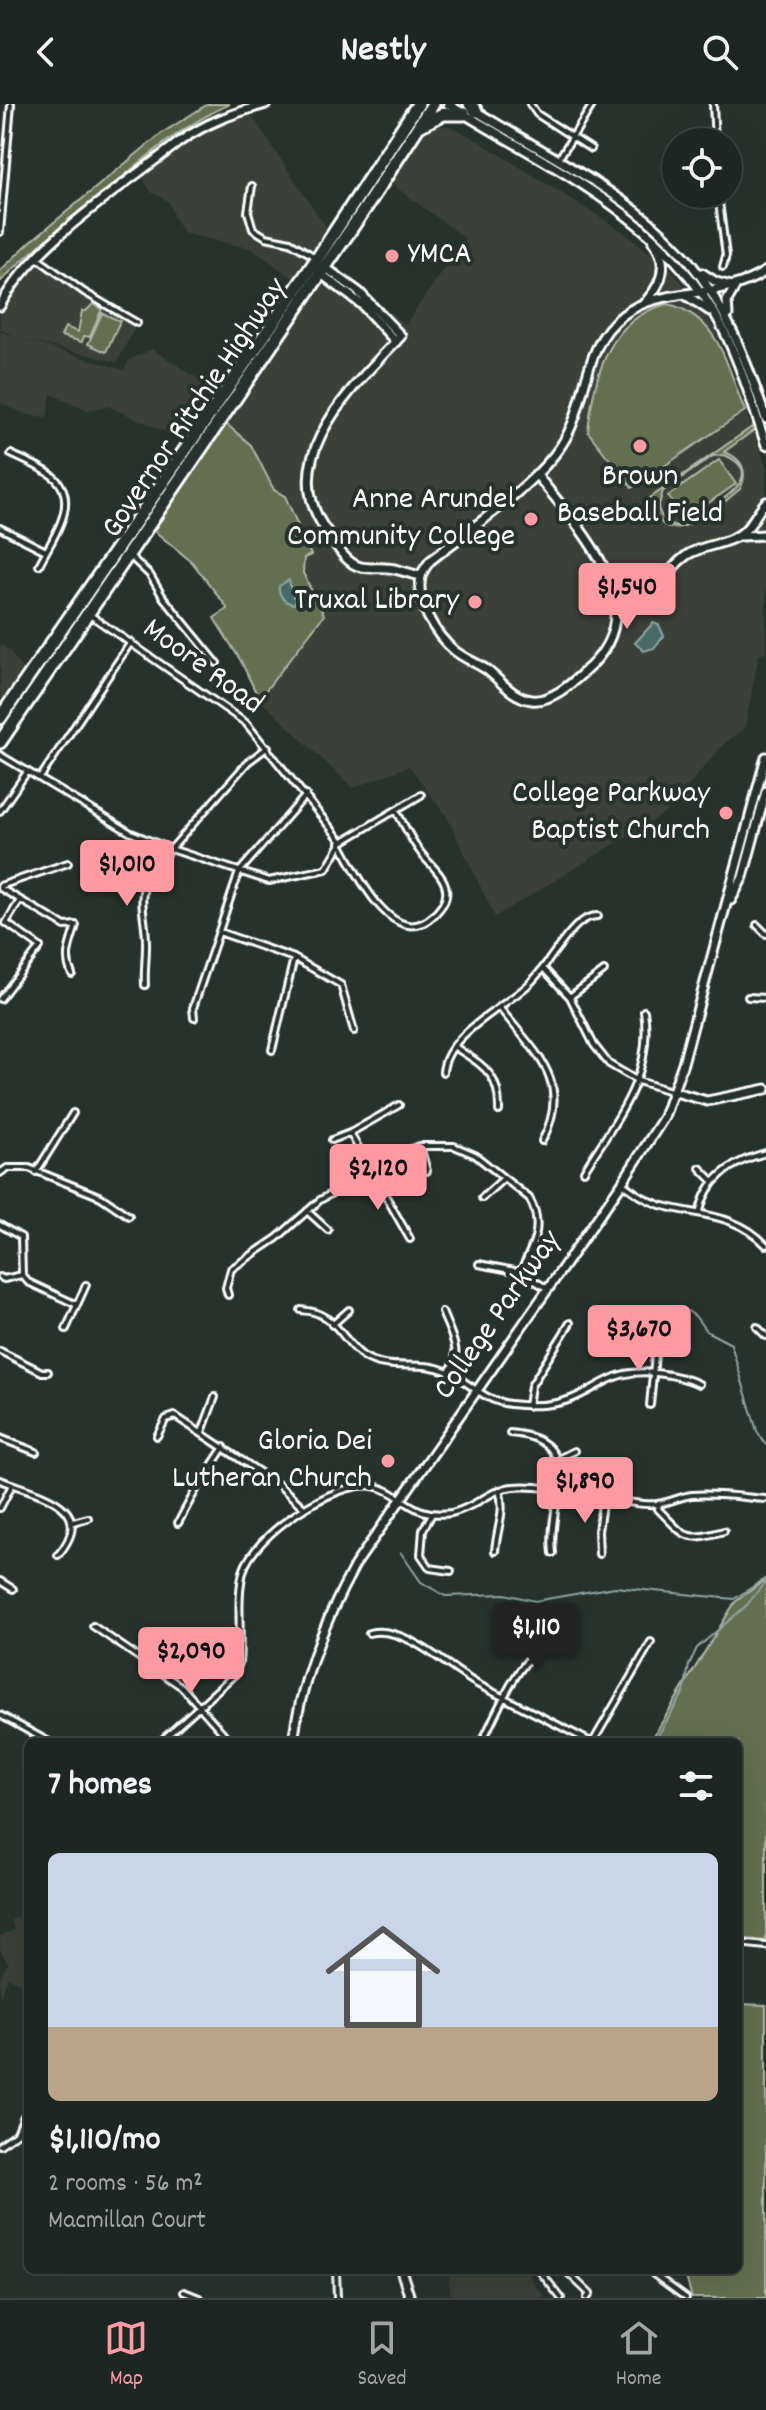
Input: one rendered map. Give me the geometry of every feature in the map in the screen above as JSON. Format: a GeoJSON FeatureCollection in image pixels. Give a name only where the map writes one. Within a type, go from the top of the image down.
{"type":"FeatureCollection","features":[{"type":"Feature","properties":{"kind":"highway","name":"Governor Ritchie Highway"},"geometry":{"type":"LineString","coordinates":[[0,742],[87,613],[109,571],[128,555],[320,266],[418,104]]}},
{"type":"Feature","properties":{"kind":"highway","name":"Governor Ritchie Highway"},"geometry":{"type":"LineString","coordinates":[[0,718],[109,571],[433,104]]}},
{"type":"Feature","properties":{"kind":"highway"},"geometry":{"type":"LineString","coordinates":[[418,127],[443,114],[469,108]]}},
{"type":"Feature","properties":{"kind":"main road"},"geometry":{"type":"LineString","coordinates":[[0,306],[4,290],[35,257],[192,132],[222,116],[266,104]]}},
{"type":"Feature","properties":{"kind":"main road"},"geometry":{"type":"LineString","coordinates":[[448,104],[469,108],[555,164],[641,227],[706,293],[734,332]]}},
{"type":"Feature","properties":{"kind":"main road"},"geometry":{"type":"LineString","coordinates":[[555,164],[631,207],[706,277],[735,287]]}},
{"type":"Feature","properties":{"kind":"main road"},"geometry":{"type":"LineString","coordinates":[[536,474],[601,560],[612,584],[616,607],[611,635],[597,660],[558,693],[536,700],[518,696],[448,645],[426,611],[421,594],[421,576],[430,561],[536,474],[554,456],[571,430],[592,354],[600,339],[622,315],[647,300],[655,291],[663,269],[658,248],[641,227]]}},
{"type":"Feature","properties":{"kind":"main road"},"geometry":{"type":"LineString","coordinates":[[689,261],[733,350],[766,445]]}},
{"type":"Feature","properties":{"kind":"main road"},"geometry":{"type":"LineString","coordinates":[[320,266],[399,339],[354,384],[321,433],[312,463],[309,488],[312,506],[319,522],[348,560],[359,567],[388,567],[421,576]]}},
{"type":"Feature","properties":{"kind":"main road"},"geometry":{"type":"LineString","coordinates":[[647,300],[735,287],[766,271]]}},
{"type":"Feature","properties":{"kind":"main road"},"geometry":{"type":"LineString","coordinates":[[735,287],[727,304],[766,419]]}},
{"type":"Feature","properties":{"kind":"main road"},"geometry":{"type":"LineString","coordinates":[[685,295],[715,314]]}},
{"type":"Feature","properties":{"kind":"main road"},"geometry":{"type":"LineString","coordinates":[[738,536],[747,529],[765,501]]}},
{"type":"Feature","properties":{"kind":"main road"},"geometry":{"type":"LineString","coordinates":[[616,607],[643,603],[653,596],[685,557],[694,551],[738,536],[766,535]]}},
{"type":"Feature","properties":{"kind":"main road","name":"College Parkway"},"geometry":{"type":"LineString","coordinates":[[294,1738],[306,1680],[326,1622],[355,1565],[622,1183],[664,1117],[675,1092],[766,757]]}},
{"type":"Feature","properties":{"kind":"main road","name":"College Parkway"},"geometry":{"type":"LineString","coordinates":[[726,909],[743,877],[766,791]]}},
{"type":"Feature","properties":{"kind":"main road"},"geometry":{"type":"LineString","coordinates":[[743,877],[747,853],[742,842],[751,837],[758,819]]}},
{"type":"Feature","properties":{"kind":"main road"},"geometry":{"type":"LineString","coordinates":[[675,1092],[707,1101],[766,1089]]}},
{"type":"Feature","properties":{"kind":"main road"},"geometry":{"type":"LineString","coordinates":[[402,2274],[410,2298]]}},
{"type":"Feature","properties":{"kind":"street"},"geometry":{"type":"LineString","coordinates":[[0,232],[11,104]]}},
{"type":"Feature","properties":{"kind":"street"},"geometry":{"type":"LineString","coordinates":[[530,104],[537,114],[591,149]]}},
{"type":"Feature","properties":{"kind":"street"},"geometry":{"type":"LineString","coordinates":[[555,164],[593,104]]}},
{"type":"Feature","properties":{"kind":"street"},"geometry":{"type":"LineString","coordinates":[[713,104],[714,128]]}},
{"type":"Feature","properties":{"kind":"street"},"geometry":{"type":"LineString","coordinates":[[252,186],[248,212],[253,229],[266,237],[290,242],[320,266]]}},
{"type":"Feature","properties":{"kind":"street"},"geometry":{"type":"LineString","coordinates":[[720,208],[726,256],[723,267]]}},
{"type":"Feature","properties":{"kind":"street"},"geometry":{"type":"LineString","coordinates":[[35,257],[84,292],[137,323]]}},
{"type":"Feature","properties":{"kind":"street"},"geometry":{"type":"LineString","coordinates":[[11,454],[56,479],[65,496],[64,515],[39,565]]}},
{"type":"Feature","properties":{"kind":"street"},"geometry":{"type":"LineString","coordinates":[[0,528],[46,551]]}},
{"type":"Feature","properties":{"kind":"street"},"geometry":{"type":"LineString","coordinates":[[128,555],[150,575],[163,597],[217,663]]}},
{"type":"Feature","properties":{"kind":"street","name":"Moore Road"},"geometry":{"type":"LineString","coordinates":[[87,613],[246,723],[341,842],[361,880],[394,920],[412,927],[426,923],[443,904],[446,889],[412,840],[396,810]]}},
{"type":"Feature","properties":{"kind":"street"},"geometry":{"type":"LineString","coordinates":[[40,778],[131,642]]}},
{"type":"Feature","properties":{"kind":"street"},"geometry":{"type":"LineString","coordinates":[[145,985],[147,943],[140,904],[148,875],[248,762],[268,747]]}},
{"type":"Feature","properties":{"kind":"street"},"geometry":{"type":"LineString","coordinates":[[0,755],[131,833],[269,881],[326,869],[341,842],[421,795]]}},
{"type":"Feature","properties":{"kind":"street"},"geometry":{"type":"LineString","coordinates":[[0,811],[27,772]]}},
{"type":"Feature","properties":{"kind":"street"},"geometry":{"type":"LineString","coordinates":[[194,1018],[193,1008],[239,872],[306,795]]}},
{"type":"Feature","properties":{"kind":"street"},"geometry":{"type":"LineString","coordinates":[[0,887],[68,863]]}},
{"type":"Feature","properties":{"kind":"street"},"geometry":{"type":"LineString","coordinates":[[0,887],[65,926],[76,925],[66,963],[72,974]]}},
{"type":"Feature","properties":{"kind":"street"},"geometry":{"type":"LineString","coordinates":[[0,999],[40,947],[6,923],[20,900]]}},
{"type":"Feature","properties":{"kind":"street"},"geometry":{"type":"LineString","coordinates":[[443,1072],[446,1060],[466,1033],[529,984],[574,928],[590,916],[598,916]]}},
{"type":"Feature","properties":{"kind":"street"},"geometry":{"type":"LineString","coordinates":[[757,925],[766,934]]}},
{"type":"Feature","properties":{"kind":"street"},"geometry":{"type":"LineString","coordinates":[[219,932],[294,958],[341,985],[354,1031]]}},
{"type":"Feature","properties":{"kind":"street"},"geometry":{"type":"LineString","coordinates":[[272,1050],[294,958]]}},
{"type":"Feature","properties":{"kind":"street"},"geometry":{"type":"LineString","coordinates":[[543,968],[570,997],[604,1058],[616,1070],[638,1081],[675,1092]]}},
{"type":"Feature","properties":{"kind":"street"},"geometry":{"type":"LineString","coordinates":[[570,997],[604,971]]}},
{"type":"Feature","properties":{"kind":"street"},"geometry":{"type":"LineString","coordinates":[[748,997],[766,998]]}},
{"type":"Feature","properties":{"kind":"street"},"geometry":{"type":"LineString","coordinates":[[499,1007],[537,1054],[553,1082],[555,1104],[542,1141]]}},
{"type":"Feature","properties":{"kind":"street"},"geometry":{"type":"LineString","coordinates":[[584,1171],[638,1081],[646,1049],[644,1011]]}},
{"type":"Feature","properties":{"kind":"street"},"geometry":{"type":"LineString","coordinates":[[455,1047],[489,1070],[497,1084],[499,1111]]}},
{"type":"Feature","properties":{"kind":"street"},"geometry":{"type":"LineString","coordinates":[[332,1140],[399,1105]]}},
{"type":"Feature","properties":{"kind":"street"},"geometry":{"type":"LineString","coordinates":[[35,1172],[73,1113]]}},
{"type":"Feature","properties":{"kind":"street"},"geometry":{"type":"LineString","coordinates":[[350,1133],[410,1239]]}},
{"type":"Feature","properties":{"kind":"street"},"geometry":{"type":"LineString","coordinates":[[228,1295],[231,1269],[277,1238],[320,1200],[420,1146],[436,1144],[454,1146],[475,1155],[525,1192],[537,1216],[534,1246],[520,1272]]}},
{"type":"Feature","properties":{"kind":"street"},"geometry":{"type":"LineString","coordinates":[[420,1146],[427,1171]]}},
{"type":"Feature","properties":{"kind":"street"},"geometry":{"type":"LineString","coordinates":[[700,1212],[713,1181],[736,1164],[766,1153]]}},
{"type":"Feature","properties":{"kind":"street"},"geometry":{"type":"LineString","coordinates":[[0,1173],[7,1168],[20,1166],[101,1197],[129,1216]]}},
{"type":"Feature","properties":{"kind":"street"},"geometry":{"type":"LineString","coordinates":[[700,1168],[713,1181]]}},
{"type":"Feature","properties":{"kind":"street"},"geometry":{"type":"LineString","coordinates":[[482,1198],[504,1178]]}},
{"type":"Feature","properties":{"kind":"street"},"geometry":{"type":"LineString","coordinates":[[622,1183],[654,1202],[741,1225],[765,1241]]}},
{"type":"Feature","properties":{"kind":"street"},"geometry":{"type":"LineString","coordinates":[[307,1211],[328,1230]]}},
{"type":"Feature","properties":{"kind":"street"},"geometry":{"type":"LineString","coordinates":[[0,1225],[21,1237],[22,1275],[28,1282],[77,1305]]}},
{"type":"Feature","properties":{"kind":"street"},"geometry":{"type":"LineString","coordinates":[[479,1264],[520,1272],[548,1289]]}},
{"type":"Feature","properties":{"kind":"street"},"geometry":{"type":"LineString","coordinates":[[0,1277],[22,1275]]}},
{"type":"Feature","properties":{"kind":"street"},"geometry":{"type":"LineString","coordinates":[[66,1329],[86,1285]]}},
{"type":"Feature","properties":{"kind":"street"},"geometry":{"type":"LineString","coordinates":[[301,1310],[321,1314],[352,1347],[378,1364],[421,1364],[448,1372],[494,1401],[528,1406],[568,1400],[623,1374],[653,1374],[699,1384]]}},
{"type":"Feature","properties":{"kind":"street"},"geometry":{"type":"LineString","coordinates":[[332,1325],[349,1310]]}},
{"type":"Feature","properties":{"kind":"street"},"geometry":{"type":"LineString","coordinates":[[442,1312],[457,1354],[453,1368],[448,1372]]}},
{"type":"Feature","properties":{"kind":"street"},"geometry":{"type":"LineString","coordinates":[[528,1406],[534,1381],[570,1323]]}},
{"type":"Feature","properties":{"kind":"street"},"geometry":{"type":"LineString","coordinates":[[757,1327],[766,1336]]}},
{"type":"Feature","properties":{"kind":"street"},"geometry":{"type":"LineString","coordinates":[[650,1405],[656,1345]]}},
{"type":"Feature","properties":{"kind":"street"},"geometry":{"type":"LineString","coordinates":[[0,1351],[42,1372],[48,1372]]}},
{"type":"Feature","properties":{"kind":"street"},"geometry":{"type":"LineString","coordinates":[[202,1432],[215,1397]]}},
{"type":"Feature","properties":{"kind":"street"},"geometry":{"type":"LineString","coordinates":[[157,1436],[166,1419],[175,1416],[291,1494],[304,1508]]}},
{"type":"Feature","properties":{"kind":"street"},"geometry":{"type":"LineString","coordinates":[[510,1433],[543,1441],[558,1459],[560,1476],[551,1528],[553,1553]]}},
{"type":"Feature","properties":{"kind":"street"},"geometry":{"type":"LineString","coordinates":[[0,1438],[36,1452]]}},
{"type":"Feature","properties":{"kind":"street"},"geometry":{"type":"LineString","coordinates":[[178,1523],[224,1447]]}},
{"type":"Feature","properties":{"kind":"street"},"geometry":{"type":"LineString","coordinates":[[558,1459],[574,1451]]}},
{"type":"Feature","properties":{"kind":"street"},"geometry":{"type":"LineString","coordinates":[[0,1480],[57,1502],[67,1510],[73,1522],[71,1538],[58,1555]]}},
{"type":"Feature","properties":{"kind":"street"},"geometry":{"type":"LineString","coordinates":[[0,1508],[12,1485]]}},
{"type":"Feature","properties":{"kind":"street"},"geometry":{"type":"LineString","coordinates":[[164,1738],[230,1680],[237,1670],[241,1584],[246,1565],[257,1548],[315,1500],[367,1485],[379,1487],[415,1509],[432,1514],[466,1509],[499,1490],[525,1487],[659,1504],[690,1495],[765,1499]]}},
{"type":"Feature","properties":{"kind":"street"},"geometry":{"type":"LineString","coordinates":[[495,1551],[505,1507],[499,1490]]}},
{"type":"Feature","properties":{"kind":"street"},"geometry":{"type":"LineString","coordinates":[[599,1554],[598,1531],[603,1498]]}},
{"type":"Feature","properties":{"kind":"street"},"geometry":{"type":"LineString","coordinates":[[659,1504],[658,1509],[684,1535],[692,1538],[724,1531]]}},
{"type":"Feature","properties":{"kind":"street"},"geometry":{"type":"LineString","coordinates":[[432,1514],[423,1530],[421,1555],[430,1568],[451,1571]]}},
{"type":"Feature","properties":{"kind":"street"},"geometry":{"type":"LineString","coordinates":[[73,1522],[88,1518]]}},
{"type":"Feature","properties":{"kind":"street"},"geometry":{"type":"LineString","coordinates":[[0,1581],[13,1589]]}},
{"type":"Feature","properties":{"kind":"street"},"geometry":{"type":"LineString","coordinates":[[93,1626],[168,1676],[227,1738]]}},
{"type":"Feature","properties":{"kind":"street"},"geometry":{"type":"LineString","coordinates":[[369,1633],[384,1632],[421,1647],[471,1680],[584,1738]]}},
{"type":"Feature","properties":{"kind":"street"},"geometry":{"type":"LineString","coordinates":[[484,1738],[527,1659],[558,1634]]}},
{"type":"Feature","properties":{"kind":"street"},"geometry":{"type":"LineString","coordinates":[[594,1738],[651,1642]]}},
{"type":"Feature","properties":{"kind":"street"},"geometry":{"type":"LineString","coordinates":[[0,1715],[42,1738]]}},
{"type":"Feature","properties":{"kind":"street"},"geometry":{"type":"LineString","coordinates":[[742,1943],[766,1946]]}},
{"type":"Feature","properties":{"kind":"street"},"geometry":{"type":"LineString","coordinates":[[0,2145],[17,2133],[24,2116]]}},
{"type":"Feature","properties":{"kind":"street"},"geometry":{"type":"LineString","coordinates":[[336,2274],[337,2298]]}},
{"type":"Feature","properties":{"kind":"street"},"geometry":{"type":"LineString","coordinates":[[542,2274],[561,2298]]}},
{"type":"Feature","properties":{"kind":"street"},"geometry":{"type":"LineString","coordinates":[[569,2274],[590,2294],[587,2298]]}},
{"type":"Feature","properties":{"kind":"street"},"geometry":{"type":"LineString","coordinates":[[653,2274],[686,2298]]}},
{"type":"Feature","properties":{"kind":"street"},"geometry":{"type":"LineString","coordinates":[[184,2292],[199,2298]]}},
{"type":"Feature","properties":{"kind":"shaded area"},"geometry":{"type":"Polygon","coordinates":[[[247,109],[330,233],[298,282],[252,249],[183,233],[169,202],[151,192],[140,173],[179,142],[247,109]]]}},
{"type":"Feature","properties":{"kind":"shaded area","name":"Anne Arundel Community College"},"geometry":{"type":"Polygon","coordinates":[[[423,126],[452,127],[480,142],[622,231],[672,270],[715,330],[766,466],[766,652],[759,655],[745,727],[723,745],[664,814],[495,917],[446,815],[409,766],[353,788],[259,699],[324,615],[303,573],[305,540],[288,500],[274,490],[250,445],[225,423],[333,267],[405,325],[465,238],[390,183],[423,126]]]}},
{"type":"Feature","properties":{"kind":"shaded area"},"geometry":{"type":"Polygon","coordinates":[[[35,257],[136,326],[117,362],[25,340],[124,370],[129,360],[152,349],[219,392],[188,442],[108,406],[88,410],[51,394],[47,417],[28,415],[0,403],[0,331],[14,336],[0,329],[0,306],[35,257]]]}},
{"type":"Feature","properties":{"kind":"shaded area"},"geometry":{"type":"Polygon","coordinates":[[[0,645],[9,650],[25,673],[8,699],[0,697],[0,645]]]}},
{"type":"Feature","properties":{"kind":"shaded area"},"geometry":{"type":"Polygon","coordinates":[[[24,1914],[24,1987],[8,1977],[0,1998],[0,1977],[8,1963],[0,1950],[0,1936],[14,1930],[11,1920],[24,1914]]]}},
{"type":"Feature","properties":{"kind":"shaded area"},"geometry":{"type":"Polygon","coordinates":[[[448,2274],[530,2274],[546,2298],[451,2298],[448,2274]]]}},
{"type":"Feature","properties":{"kind":"green space"},"geometry":{"type":"Polygon","coordinates":[[[208,104],[230,104],[183,130],[154,151],[55,232],[0,282],[0,271],[30,242],[162,133],[208,104]]]}},
{"type":"Feature","properties":{"kind":"green space"},"geometry":{"type":"Polygon","coordinates":[[[93,304],[102,309],[90,337],[84,336],[82,342],[61,336],[65,327],[78,332],[82,311],[93,304]]]}},
{"type":"Feature","properties":{"kind":"green space"},"geometry":{"type":"Polygon","coordinates":[[[668,304],[686,311],[710,332],[726,361],[745,411],[632,488],[588,432],[594,391],[607,353],[618,336],[631,322],[648,311],[668,304]]]}},
{"type":"Feature","properties":{"kind":"green space"},"geometry":{"type":"Polygon","coordinates":[[[102,313],[120,321],[106,352],[88,344],[102,313]]]}},
{"type":"Feature","properties":{"kind":"green space"},"geometry":{"type":"Polygon","coordinates":[[[225,423],[251,445],[274,490],[285,496],[311,555],[304,558],[303,573],[324,615],[259,699],[241,661],[214,618],[227,609],[226,606],[192,562],[152,529],[225,423]]]}},
{"type":"Feature","properties":{"kind":"green space"},"geometry":{"type":"Polygon","coordinates":[[[752,427],[754,430],[724,452],[739,462],[744,471],[744,476],[740,489],[715,510],[693,523],[682,527],[672,528],[661,523],[647,500],[752,427]],[[724,455],[713,456],[663,491],[658,508],[663,518],[673,525],[685,525],[725,498],[739,484],[742,476],[742,469],[724,455]]]}},
{"type":"Feature","properties":{"kind":"green space"},"geometry":{"type":"Polygon","coordinates":[[[719,460],[736,484],[685,519],[668,496],[719,460]]]}},
{"type":"Feature","properties":{"kind":"green space"},"geometry":{"type":"Polygon","coordinates":[[[766,1579],[766,1941],[742,1938],[742,1738],[652,1738],[735,1602],[766,1579]]]}},
{"type":"Feature","properties":{"kind":"green space"},"geometry":{"type":"Polygon","coordinates":[[[742,2004],[766,2005],[766,2298],[692,2298],[685,2274],[742,2274],[742,2004]]]}},
{"type":"Feature","properties":{"kind":"water"},"geometry":{"type":"Polygon","coordinates":[[[289,580],[292,595],[297,600],[294,604],[282,598],[280,592],[279,586],[289,580]]]}},
{"type":"Feature","properties":{"kind":"water"},"geometry":{"type":"Polygon","coordinates":[[[653,623],[659,625],[664,636],[654,648],[644,651],[635,643],[653,623]]]}},
{"type":"Feature","properties":{"kind":"waterway"},"geometry":{"type":"LineString","coordinates":[[688,1311],[706,1331],[731,1344],[757,1431],[766,1445]]}},
{"type":"Feature","properties":{"kind":"waterway"},"geometry":{"type":"LineString","coordinates":[[401,1553],[421,1582],[445,1596],[505,1594],[535,1601],[615,1587],[734,1599],[766,1578]]}},
{"type":"Feature","properties":{"kind":"waterway"},"geometry":{"type":"LineString","coordinates":[[656,1738],[684,1692],[689,1665],[697,1648],[747,1605],[766,1581]]}},
{"type":"Feature","properties":{"kind":"place","name":"YMCA"},"geometry":{"type":"Point","coordinates":[392,256]}},
{"type":"Feature","properties":{"kind":"place","name":"Brown Baseball Field"},"geometry":{"type":"Point","coordinates":[640,446]}},
{"type":"Feature","properties":{"kind":"place","name":"Anne Arundel Community College"},"geometry":{"type":"Point","coordinates":[531,519]}},
{"type":"Feature","properties":{"kind":"place","name":"Truxal Library"},"geometry":{"type":"Point","coordinates":[475,602]}},
{"type":"Feature","properties":{"kind":"place","name":"College Parkway Baptist Church"},"geometry":{"type":"Point","coordinates":[726,813]}},
{"type":"Feature","properties":{"kind":"place","name":"Gloria Dei Lutheran Church"},"geometry":{"type":"Point","coordinates":[388,1461]}}]}
